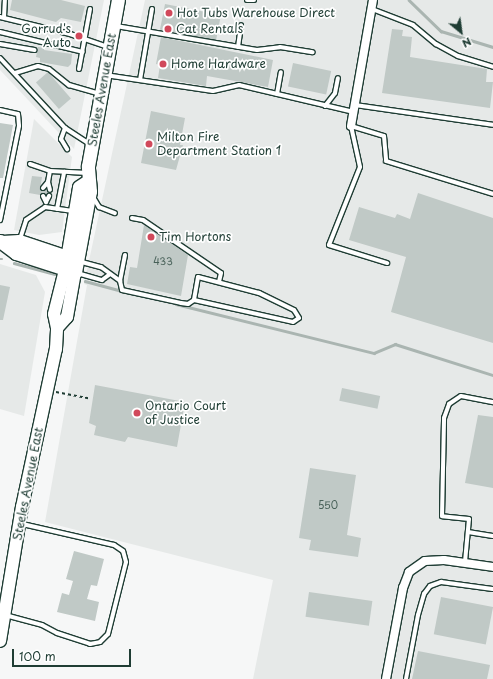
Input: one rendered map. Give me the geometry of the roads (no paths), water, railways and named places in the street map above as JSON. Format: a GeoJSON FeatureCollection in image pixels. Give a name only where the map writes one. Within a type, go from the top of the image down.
{"type":"FeatureCollection","features":[{"type":"Feature","properties":{"kind":"main road","name":"Steeles Avenue East"},"geometry":{"type":"LineString","coordinates":[[72,265],[88,182],[92,146],[118,0]]}},
{"type":"Feature","properties":{"kind":"main road","name":"Steeles Avenue East"},"geometry":{"type":"LineString","coordinates":[[0,641],[19,523],[48,390],[56,349],[58,328],[67,318],[75,212],[79,187],[88,182]]}},
{"type":"Feature","properties":{"kind":"main road"},"geometry":{"type":"LineString","coordinates":[[1,241],[19,241],[72,265]]}},
{"type":"Feature","properties":{"kind":"main road"},"geometry":{"type":"LineString","coordinates":[[1,241],[16,252],[72,265]]}},
{"type":"Feature","properties":{"kind":"street"},"geometry":{"type":"LineString","coordinates":[[351,126],[373,0]]}},
{"type":"Feature","properties":{"kind":"street"},"geometry":{"type":"LineString","coordinates":[[386,679],[403,588],[409,572],[425,561],[465,562],[493,567]]}},
{"type":"Feature","properties":{"kind":"lane"},"geometry":{"type":"LineString","coordinates":[[5,0],[2,17],[85,39],[110,48]]}},
{"type":"Feature","properties":{"kind":"lane"},"geometry":{"type":"LineString","coordinates":[[247,0],[254,0]]}},
{"type":"Feature","properties":{"kind":"lane"},"geometry":{"type":"LineString","coordinates":[[79,69],[90,9]]}},
{"type":"Feature","properties":{"kind":"lane"},"geometry":{"type":"LineString","coordinates":[[140,80],[147,31],[152,9]]}},
{"type":"Feature","properties":{"kind":"lane"},"geometry":{"type":"LineString","coordinates":[[371,9],[413,25],[436,44],[458,56],[493,67]]}},
{"type":"Feature","properties":{"kind":"lane"},"geometry":{"type":"LineString","coordinates":[[114,26],[256,50],[280,47],[312,52]]}},
{"type":"Feature","properties":{"kind":"lane"},"geometry":{"type":"LineString","coordinates":[[238,47],[241,26]]}},
{"type":"Feature","properties":{"kind":"lane"},"geometry":{"type":"LineString","coordinates":[[0,32],[83,52]]}},
{"type":"Feature","properties":{"kind":"lane"},"geometry":{"type":"LineString","coordinates":[[0,44],[34,50]]}},
{"type":"Feature","properties":{"kind":"lane"},"geometry":{"type":"LineString","coordinates":[[0,58],[65,128],[92,146]]}},
{"type":"Feature","properties":{"kind":"lane"},"geometry":{"type":"LineString","coordinates":[[15,73],[38,66],[49,69],[69,85],[101,94]]}},
{"type":"Feature","properties":{"kind":"lane"},"geometry":{"type":"LineString","coordinates":[[277,94],[281,72]]}},
{"type":"Feature","properties":{"kind":"lane"},"geometry":{"type":"LineString","coordinates":[[105,75],[213,91],[239,85],[325,106],[493,125]]}},
{"type":"Feature","properties":{"kind":"lane"},"geometry":{"type":"LineString","coordinates":[[325,106],[336,93],[338,78]]}},
{"type":"Feature","properties":{"kind":"lane"},"geometry":{"type":"LineString","coordinates":[[0,110],[18,114],[18,126],[0,220]]}},
{"type":"Feature","properties":{"kind":"lane"},"geometry":{"type":"LineString","coordinates":[[387,263],[329,245],[360,167],[351,126],[384,136],[386,161],[493,194]]}},
{"type":"Feature","properties":{"kind":"lane"},"geometry":{"type":"LineString","coordinates":[[65,128],[61,139],[67,149]]}},
{"type":"Feature","properties":{"kind":"lane"},"geometry":{"type":"LineString","coordinates":[[30,164],[50,171],[64,172],[88,182],[99,208],[115,213]]}},
{"type":"Feature","properties":{"kind":"lane"},"geometry":{"type":"LineString","coordinates":[[50,171],[48,182],[50,190]]}},
{"type":"Feature","properties":{"kind":"lane"},"geometry":{"type":"LineString","coordinates":[[57,209],[64,172]]}},
{"type":"Feature","properties":{"kind":"lane"},"geometry":{"type":"LineString","coordinates":[[43,188],[48,182]]}},
{"type":"Feature","properties":{"kind":"lane"},"geometry":{"type":"LineString","coordinates":[[43,196],[45,205]]}},
{"type":"Feature","properties":{"kind":"lane"},"geometry":{"type":"LineString","coordinates":[[19,241],[26,220],[45,205],[49,196]]}},
{"type":"Feature","properties":{"kind":"lane"},"geometry":{"type":"LineString","coordinates":[[45,205],[75,212]]}},
{"type":"Feature","properties":{"kind":"lane"},"geometry":{"type":"LineString","coordinates":[[132,218],[143,220],[221,273],[220,282]]}},
{"type":"Feature","properties":{"kind":"lane"},"geometry":{"type":"LineString","coordinates":[[125,255],[120,281],[122,290],[181,303],[188,304],[194,300],[293,322],[298,320],[294,310],[259,293],[198,277],[194,300]]}},
{"type":"Feature","properties":{"kind":"lane"},"geometry":{"type":"LineString","coordinates":[[72,265],[102,280],[109,275]]}},
{"type":"Feature","properties":{"kind":"lane"},"geometry":{"type":"LineString","coordinates":[[72,265],[101,267],[109,275],[120,281]]}},
{"type":"Feature","properties":{"kind":"lane"},"geometry":{"type":"LineString","coordinates":[[465,562],[469,519],[442,516],[444,418],[449,404],[461,396],[493,402]]}},
{"type":"Feature","properties":{"kind":"lane"},"geometry":{"type":"LineString","coordinates":[[4,615],[42,625],[57,633],[90,644],[100,642],[108,634],[126,562],[123,551],[114,545],[19,523]]}},
{"type":"Feature","properties":{"kind":"lane"},"geometry":{"type":"LineString","coordinates":[[468,532],[493,536]]}},
{"type":"Feature","properties":{"kind":"lane"},"geometry":{"type":"LineString","coordinates":[[406,679],[418,615],[424,594],[430,586],[441,582],[493,589]]}},
{"type":"Feature","properties":{"kind":"waterway"},"geometry":{"type":"LineString","coordinates":[[409,0],[441,31],[493,47]]}},
{"type":"Feature","properties":{"kind":"waterway"},"geometry":{"type":"LineString","coordinates":[[14,263],[55,274]]}},
{"type":"Feature","properties":{"kind":"waterway"},"geometry":{"type":"LineString","coordinates":[[85,281],[123,291]]}},
{"type":"Feature","properties":{"kind":"waterway"},"geometry":{"type":"LineString","coordinates":[[176,304],[374,353],[395,344],[493,375]]}},
{"type":"Feature","properties":{"kind":"place","name":"Hot Tubs Warehouse Direct"},"geometry":{"type":"Point","coordinates":[169,13]}},
{"type":"Feature","properties":{"kind":"place","name":"Cat Rentals"},"geometry":{"type":"Point","coordinates":[168,29]}},
{"type":"Feature","properties":{"kind":"place","name":"Gorrud's Auto"},"geometry":{"type":"Point","coordinates":[79,36]}},
{"type":"Feature","properties":{"kind":"place","name":"Home Hardware"},"geometry":{"type":"Point","coordinates":[163,64]}},
{"type":"Feature","properties":{"kind":"place","name":"Milton Fire Department Station 1"},"geometry":{"type":"Point","coordinates":[149,144]}},
{"type":"Feature","properties":{"kind":"place","name":"Tim Hortons"},"geometry":{"type":"Point","coordinates":[151,237]}},
{"type":"Feature","properties":{"kind":"place","name":"Ontario Court of Justice"},"geometry":{"type":"Point","coordinates":[137,413]}}]}
